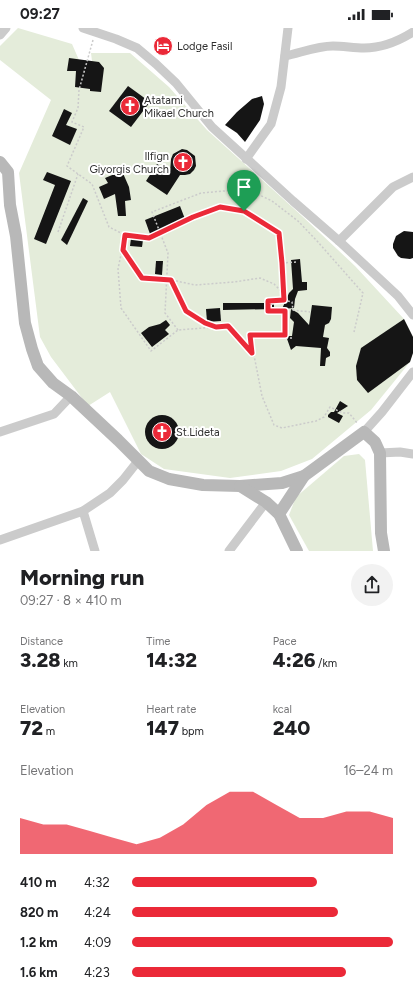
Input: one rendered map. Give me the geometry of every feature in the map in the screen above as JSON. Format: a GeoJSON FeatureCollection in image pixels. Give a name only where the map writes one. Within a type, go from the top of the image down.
{"type":"FeatureCollection","features":[{"type":"Feature","properties":{"kind":"street"},"geometry":{"type":"LineString","coordinates":[[0,35],[6,28]]}},
{"type":"Feature","properties":{"kind":"street"},"geometry":{"type":"LineString","coordinates":[[83,28],[96,30],[137,48],[156,64],[176,83],[212,127],[398,296],[413,315]]}},
{"type":"Feature","properties":{"kind":"street"},"geometry":{"type":"LineString","coordinates":[[246,158],[271,124],[281,87],[288,28]]}},
{"type":"Feature","properties":{"kind":"street"},"geometry":{"type":"LineString","coordinates":[[285,56],[333,46],[364,48],[386,46],[413,32]]}},
{"type":"Feature","properties":{"kind":"street"},"geometry":{"type":"LineString","coordinates":[[0,162],[8,172],[2,189],[10,205],[16,236],[25,323],[38,366],[53,383],[71,396],[149,471],[169,478],[203,485],[240,486],[282,483],[304,476],[364,432],[382,412],[413,372]]}},
{"type":"Feature","properties":{"kind":"street"},"geometry":{"type":"LineString","coordinates":[[339,241],[393,187],[413,177]]}},
{"type":"Feature","properties":{"kind":"street"},"geometry":{"type":"LineString","coordinates":[[0,432],[54,414],[71,396]]}},
{"type":"Feature","properties":{"kind":"street"},"geometry":{"type":"LineString","coordinates":[[364,432],[375,442],[380,454],[381,533],[384,551]]}},
{"type":"Feature","properties":{"kind":"street"},"geometry":{"type":"LineString","coordinates":[[380,454],[400,452],[413,454]]}},
{"type":"Feature","properties":{"kind":"street"},"geometry":{"type":"LineString","coordinates":[[0,540],[83,511],[110,493],[123,480],[138,460]]}},
{"type":"Feature","properties":{"kind":"street"},"geometry":{"type":"LineString","coordinates":[[279,514],[304,476]]}},
{"type":"Feature","properties":{"kind":"street"},"geometry":{"type":"LineString","coordinates":[[240,486],[266,502],[279,514],[297,551]]}},
{"type":"Feature","properties":{"kind":"street"},"geometry":{"type":"LineString","coordinates":[[229,551],[266,502]]}},
{"type":"Feature","properties":{"kind":"street"},"geometry":{"type":"LineString","coordinates":[[83,511],[95,551]]}},
{"type":"Feature","properties":{"kind":"path"},"geometry":{"type":"LineString","coordinates":[[96,30],[79,90],[78,108],[72,122],[84,128],[67,166],[79,173],[92,184],[109,227],[125,235],[149,238],[193,217],[220,207],[244,211],[279,233],[284,300]]}},
{"type":"Feature","properties":{"kind":"path"},"geometry":{"type":"LineString","coordinates":[[58,232],[79,173]]}},
{"type":"Feature","properties":{"kind":"path"},"geometry":{"type":"LineString","coordinates":[[178,330],[165,313],[168,253],[152,212],[201,193],[247,189],[272,201],[298,221],[363,293],[354,332]]}},
{"type":"Feature","properties":{"kind":"path"},"geometry":{"type":"LineString","coordinates":[[125,235],[118,269],[121,308],[151,351],[178,330],[228,326],[252,353]]}},
{"type":"Feature","properties":{"kind":"path"},"geometry":{"type":"LineString","coordinates":[[123,250],[142,278],[167,279],[195,285],[260,278],[274,284],[283,293]]}},
{"type":"Feature","properties":{"kind":"path"},"geometry":{"type":"LineString","coordinates":[[282,263],[296,262]]}},
{"type":"Feature","properties":{"kind":"path"},"geometry":{"type":"LineString","coordinates":[[171,280],[186,311],[205,323],[216,327]]}},
{"type":"Feature","properties":{"kind":"path"},"geometry":{"type":"LineString","coordinates":[[250,338],[250,335],[285,335],[285,311],[268,311],[268,301],[284,300],[292,302],[293,310],[310,312]]}},
{"type":"Feature","properties":{"kind":"path"},"geometry":{"type":"LineString","coordinates":[[250,338],[293,338]]}},
{"type":"Feature","properties":{"kind":"path"},"geometry":{"type":"LineString","coordinates":[[250,338],[262,396],[274,425],[282,428],[316,421],[324,417],[330,407],[343,413],[349,413],[364,432]]}},
{"type":"Feature","properties":{"kind":"green space"},"geometry":{"type":"Polygon","coordinates":[[[18,28],[72,44],[79,60],[92,61],[91,53],[130,53],[169,87],[207,130],[355,266],[404,319],[413,337],[413,353],[410,362],[371,410],[312,459],[281,471],[230,478],[164,469],[141,454],[110,392],[88,406],[51,357],[40,337],[19,173],[51,100],[0,60],[0,46],[18,28]]]}},
{"type":"Feature","properties":{"kind":"green space"},"geometry":{"type":"Polygon","coordinates":[[[359,454],[365,460],[373,551],[309,551],[289,515],[296,497],[344,456],[359,454]]]}},
{"type":"Feature","properties":{"kind":"building"},"geometry":{"type":"Polygon","coordinates":[[[69,58],[99,62],[104,68],[101,92],[75,87],[76,71],[67,71],[69,58]]]}},
{"type":"Feature","properties":{"kind":"building","name":"Atatami Mikael Church"},"geometry":{"type":"Polygon","coordinates":[[[128,86],[150,102],[131,127],[109,111],[128,86]]]}},
{"type":"Feature","properties":{"kind":"building"},"geometry":{"type":"Polygon","coordinates":[[[262,96],[264,104],[260,120],[245,142],[237,133],[225,125],[252,99],[262,96]]]}},
{"type":"Feature","properties":{"kind":"building"},"geometry":{"type":"Polygon","coordinates":[[[64,109],[72,113],[66,125],[77,129],[70,145],[52,136],[64,109]]]}},
{"type":"Feature","properties":{"kind":"building"},"geometry":{"type":"Polygon","coordinates":[[[182,149],[187,150],[195,156],[196,166],[190,174],[180,175],[167,195],[146,181],[157,164],[170,172],[173,154],[182,149]]]}},
{"type":"Feature","properties":{"kind":"building"},"geometry":{"type":"Polygon","coordinates":[[[122,171],[129,187],[131,200],[125,201],[126,216],[118,216],[115,194],[104,199],[99,187],[108,183],[105,178],[122,171]]]}},
{"type":"Feature","properties":{"kind":"building"},"geometry":{"type":"Polygon","coordinates":[[[47,172],[71,181],[46,244],[34,239],[55,185],[43,180],[47,172]]]}},
{"type":"Feature","properties":{"kind":"building"},"geometry":{"type":"Polygon","coordinates":[[[83,198],[88,201],[67,245],[61,240],[83,198]]]}},
{"type":"Feature","properties":{"kind":"building"},"geometry":{"type":"Polygon","coordinates":[[[180,206],[185,219],[150,234],[145,220],[180,206]]]}},
{"type":"Feature","properties":{"kind":"building"},"geometry":{"type":"Polygon","coordinates":[[[404,231],[413,232],[413,258],[410,259],[401,258],[393,248],[396,236],[404,231]]]}},
{"type":"Feature","properties":{"kind":"building"},"geometry":{"type":"Polygon","coordinates":[[[131,238],[143,240],[142,247],[130,246],[131,238]]]}},
{"type":"Feature","properties":{"kind":"building"},"geometry":{"type":"Polygon","coordinates":[[[300,259],[302,282],[307,282],[307,290],[298,291],[294,308],[282,309],[289,293],[293,289],[291,260],[300,259]]]}},
{"type":"Feature","properties":{"kind":"building"},"geometry":{"type":"Polygon","coordinates":[[[156,261],[163,261],[162,275],[155,274],[156,261]]]}},
{"type":"Feature","properties":{"kind":"building"},"geometry":{"type":"Polygon","coordinates":[[[223,303],[274,303],[274,309],[223,310],[223,303]]]}},
{"type":"Feature","properties":{"kind":"building"},"geometry":{"type":"Polygon","coordinates":[[[312,305],[332,307],[331,319],[329,323],[325,325],[323,337],[329,338],[327,348],[330,352],[330,356],[326,358],[325,366],[320,366],[321,348],[296,346],[291,350],[286,336],[292,336],[294,322],[290,318],[291,309],[298,313],[309,325],[312,305]]]}},
{"type":"Feature","properties":{"kind":"building"},"geometry":{"type":"Polygon","coordinates":[[[220,308],[221,321],[207,322],[206,309],[220,308]]]}},
{"type":"Feature","properties":{"kind":"building"},"geometry":{"type":"Polygon","coordinates":[[[404,319],[413,337],[413,353],[410,362],[368,393],[357,380],[356,366],[361,348],[404,319]]]}},
{"type":"Feature","properties":{"kind":"building"},"geometry":{"type":"Polygon","coordinates":[[[166,320],[170,325],[165,330],[169,334],[152,347],[141,333],[149,327],[160,324],[166,320]]]}},
{"type":"Feature","properties":{"kind":"building"},"geometry":{"type":"Polygon","coordinates":[[[340,401],[348,406],[337,413],[343,416],[339,423],[328,417],[328,415],[331,412],[334,412],[340,401]]]}},
{"type":"Feature","properties":{"kind":"building","name":"St.Lideta"},"geometry":{"type":"Polygon","coordinates":[[[159,415],[165,415],[169,416],[176,422],[179,432],[178,439],[172,446],[165,449],[159,449],[155,448],[148,442],[145,435],[145,429],[146,425],[152,418],[159,415]]]}},
{"type":"Feature","properties":{"kind":"place","name":"Lodge Fasil"},"geometry":{"type":"Point","coordinates":[163,46]}},
{"type":"Feature","properties":{"kind":"place","name":"Atatami Mikael Church"},"geometry":{"type":"Point","coordinates":[130,106]}},
{"type":"Feature","properties":{"kind":"place","name":"Ilfign Giyorgis Church"},"geometry":{"type":"Point","coordinates":[183,162]}},
{"type":"Feature","properties":{"kind":"place","name":"St.Lideta"},"geometry":{"type":"Point","coordinates":[162,432]}},
{"type":"Feature","properties":{"kind":"route"},"geometry":{"type":"LineString","coordinates":[[220,207],[244,211],[279,233],[284,300],[268,301],[268,311],[285,311],[285,335],[250,335],[252,353],[228,326],[216,327],[205,323],[186,311],[171,280],[142,278],[133,267],[123,250],[125,235],[149,238],[193,217],[220,207]]}}]}
